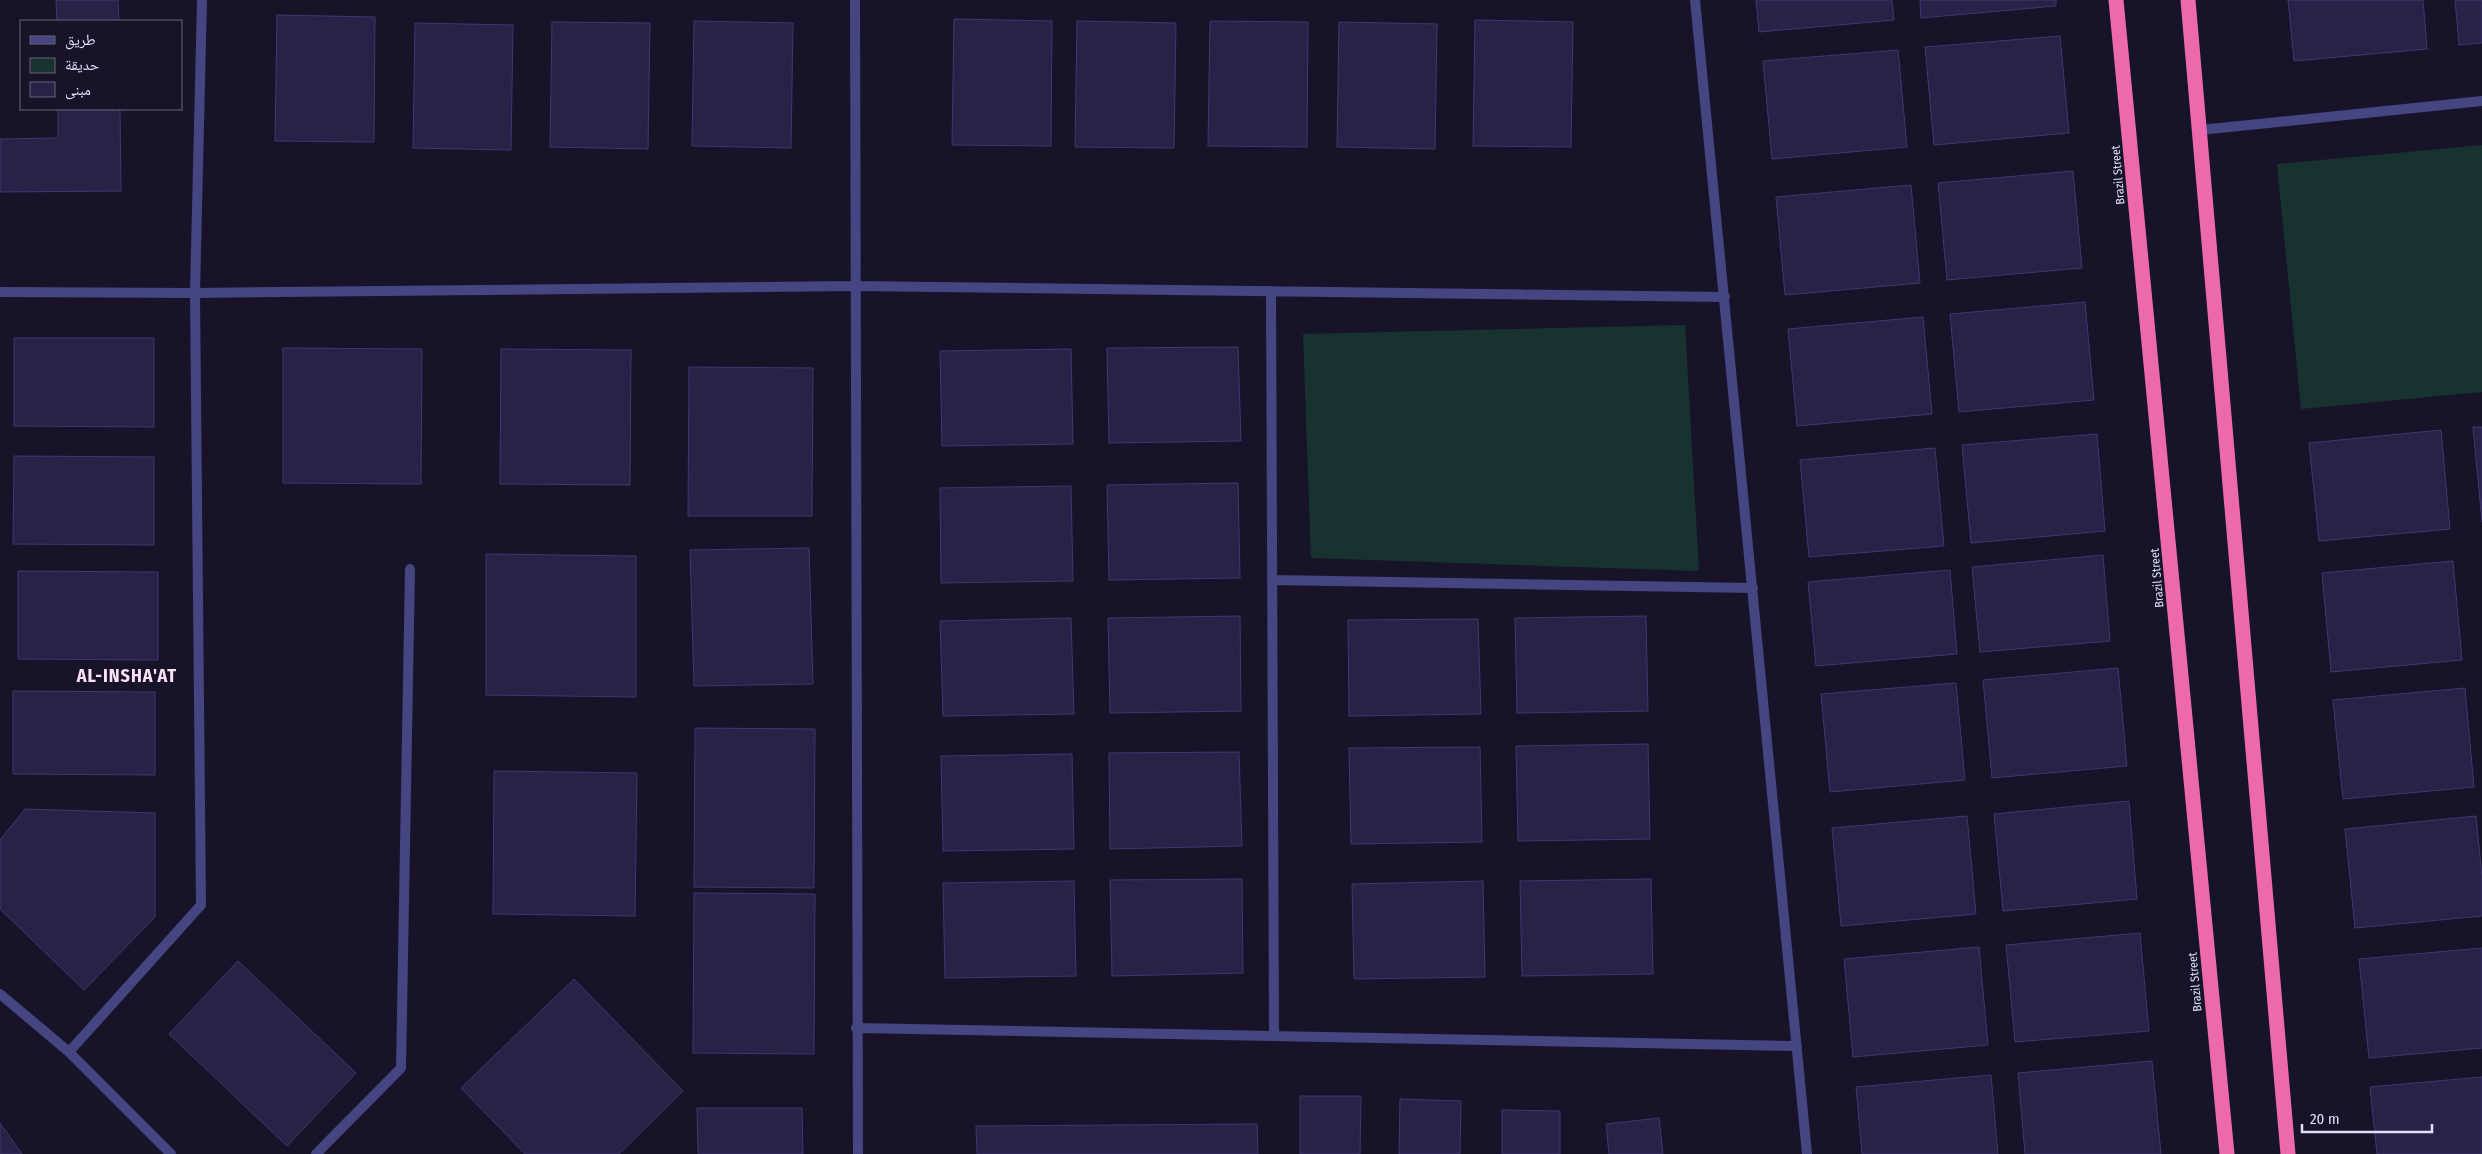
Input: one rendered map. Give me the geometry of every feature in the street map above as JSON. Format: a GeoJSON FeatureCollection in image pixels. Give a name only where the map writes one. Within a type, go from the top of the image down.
{"type":"FeatureCollection","features":[{"type":"Feature","properties":{"kind":"highway","name":"Brazil Street"},"geometry":{"type":"LineString","coordinates":[[2116,0],[2227,1154]]}},
{"type":"Feature","properties":{"kind":"highway"},"geometry":{"type":"LineString","coordinates":[[2188,0],[2288,1154]]}},
{"type":"Feature","properties":{"kind":"street"},"geometry":{"type":"LineString","coordinates":[[69,1052],[201,905],[195,293],[202,0]]}},
{"type":"Feature","properties":{"kind":"street"},"geometry":{"type":"LineString","coordinates":[[855,0],[856,1028],[858,1154]]}},
{"type":"Feature","properties":{"kind":"street"},"geometry":{"type":"LineString","coordinates":[[1695,0],[1807,1154]]}},
{"type":"Feature","properties":{"kind":"street"},"geometry":{"type":"LineString","coordinates":[[2200,130],[2482,101]]}},
{"type":"Feature","properties":{"kind":"street"},"geometry":{"type":"LineString","coordinates":[[0,292],[195,293],[855,286],[1725,297]]}},
{"type":"Feature","properties":{"kind":"street"},"geometry":{"type":"LineString","coordinates":[[1271,291],[1274,1036]]}},
{"type":"Feature","properties":{"kind":"street"},"geometry":{"type":"LineString","coordinates":[[316,1154],[401,1068],[410,569]]}},
{"type":"Feature","properties":{"kind":"street"},"geometry":{"type":"LineString","coordinates":[[1272,580],[1753,588]]}},
{"type":"Feature","properties":{"kind":"street"},"geometry":{"type":"LineString","coordinates":[[0,994],[69,1052],[172,1154]]}},
{"type":"Feature","properties":{"kind":"street"},"geometry":{"type":"LineString","coordinates":[[856,1028],[1797,1046]]}},
{"type":"Feature","properties":{"kind":"green space"},"geometry":{"type":"Polygon","coordinates":[[[2482,145],[2482,392],[2301,409],[2277,164],[2482,145]]]}},
{"type":"Feature","properties":{"kind":"green space"},"geometry":{"type":"Polygon","coordinates":[[[1685,325],[1699,571],[1311,558],[1303,334],[1685,325]]]}},
{"type":"Feature","properties":{"kind":"building"},"geometry":{"type":"Polygon","coordinates":[[[56,0],[118,0],[119,20],[57,20],[56,0]]]}},
{"type":"Feature","properties":{"kind":"building"},"geometry":{"type":"Polygon","coordinates":[[[1756,0],[1892,0],[1894,20],[1759,32],[1756,0]]]}},
{"type":"Feature","properties":{"kind":"building"},"geometry":{"type":"Polygon","coordinates":[[[1920,0],[2056,0],[2056,6],[1921,18],[1920,0]]]}},
{"type":"Feature","properties":{"kind":"building"},"geometry":{"type":"Polygon","coordinates":[[[2288,0],[2423,0],[2427,49],[2294,61],[2288,0]]]}},
{"type":"Feature","properties":{"kind":"building"},"geometry":{"type":"Polygon","coordinates":[[[2455,0],[2482,0],[2482,43],[2459,45],[2455,0]]]}},
{"type":"Feature","properties":{"kind":"building"},"geometry":{"type":"Polygon","coordinates":[[[277,15],[375,17],[374,142],[275,141],[277,15]]]}},
{"type":"Feature","properties":{"kind":"building"},"geometry":{"type":"Polygon","coordinates":[[[954,19],[1052,21],[1051,146],[952,145],[954,19]]]}},
{"type":"Feature","properties":{"kind":"building"},"geometry":{"type":"Polygon","coordinates":[[[1475,20],[1573,22],[1571,147],[1473,146],[1475,20]]]}},
{"type":"Feature","properties":{"kind":"building"},"geometry":{"type":"Polygon","coordinates":[[[694,21],[793,23],[791,148],[692,146],[694,21]]]}},
{"type":"Feature","properties":{"kind":"building"},"geometry":{"type":"Polygon","coordinates":[[[1077,21],[1176,23],[1174,148],[1075,147],[1077,21]]]}},
{"type":"Feature","properties":{"kind":"building"},"geometry":{"type":"Polygon","coordinates":[[[1210,21],[1308,22],[1307,147],[1208,146],[1210,21]]]}},
{"type":"Feature","properties":{"kind":"building"},"geometry":{"type":"Polygon","coordinates":[[[552,22],[650,23],[648,149],[550,147],[552,22]]]}},
{"type":"Feature","properties":{"kind":"building"},"geometry":{"type":"Polygon","coordinates":[[[1339,22],[1437,24],[1435,149],[1337,147],[1339,22]]]}},
{"type":"Feature","properties":{"kind":"building"},"geometry":{"type":"Polygon","coordinates":[[[415,23],[513,25],[511,150],[413,148],[415,23]]]}},
{"type":"Feature","properties":{"kind":"building"},"geometry":{"type":"Polygon","coordinates":[[[2060,36],[2069,133],[1934,145],[1925,47],[2060,36]]]}},
{"type":"Feature","properties":{"kind":"building"},"geometry":{"type":"Polygon","coordinates":[[[1898,50],[1907,147],[1772,159],[1763,61],[1898,50]]]}},
{"type":"Feature","properties":{"kind":"building"},"geometry":{"type":"Polygon","coordinates":[[[58,110],[120,110],[121,191],[0,192],[0,139],[58,138],[58,110]]]}},
{"type":"Feature","properties":{"kind":"building"},"geometry":{"type":"Polygon","coordinates":[[[2073,171],[2082,268],[1947,280],[1938,183],[2073,171]]]}},
{"type":"Feature","properties":{"kind":"building"},"geometry":{"type":"Polygon","coordinates":[[[1911,185],[1920,283],[1785,295],[1776,197],[1911,185]]]}},
{"type":"Feature","properties":{"kind":"building"},"geometry":{"type":"Polygon","coordinates":[[[2085,302],[2094,400],[1959,412],[1950,314],[2085,302]]]}},
{"type":"Feature","properties":{"kind":"building"},"geometry":{"type":"Polygon","coordinates":[[[1923,317],[1932,414],[1797,426],[1788,329],[1923,317]]]}},
{"type":"Feature","properties":{"kind":"building"},"geometry":{"type":"Polygon","coordinates":[[[14,338],[154,338],[154,427],[14,426],[14,338]]]}},
{"type":"Feature","properties":{"kind":"building"},"geometry":{"type":"Polygon","coordinates":[[[1238,347],[1241,441],[1109,443],[1107,348],[1238,347]]]}},
{"type":"Feature","properties":{"kind":"building"},"geometry":{"type":"Polygon","coordinates":[[[283,348],[422,349],[421,484],[283,483],[283,348]]]}},
{"type":"Feature","properties":{"kind":"building"},"geometry":{"type":"Polygon","coordinates":[[[501,349],[631,350],[630,485],[500,484],[501,349]]]}},
{"type":"Feature","properties":{"kind":"building"},"geometry":{"type":"Polygon","coordinates":[[[1071,349],[1073,444],[942,446],[940,351],[1071,349]]]}},
{"type":"Feature","properties":{"kind":"building"},"geometry":{"type":"Polygon","coordinates":[[[689,367],[813,368],[812,516],[688,516],[689,367]]]}},
{"type":"Feature","properties":{"kind":"building"},"geometry":{"type":"Polygon","coordinates":[[[2473,427],[2482,427],[2482,522],[2473,427]]]}},
{"type":"Feature","properties":{"kind":"building"},"geometry":{"type":"Polygon","coordinates":[[[2441,430],[2450,529],[2319,541],[2309,443],[2441,430]]]}},
{"type":"Feature","properties":{"kind":"building"},"geometry":{"type":"Polygon","coordinates":[[[2097,434],[2105,531],[1971,543],[1962,445],[2097,434]]]}},
{"type":"Feature","properties":{"kind":"building"},"geometry":{"type":"Polygon","coordinates":[[[1935,448],[1944,546],[1809,557],[1800,460],[1935,448]]]}},
{"type":"Feature","properties":{"kind":"building"},"geometry":{"type":"Polygon","coordinates":[[[14,456],[154,457],[154,545],[13,544],[14,456]]]}},
{"type":"Feature","properties":{"kind":"building"},"geometry":{"type":"Polygon","coordinates":[[[1238,483],[1240,578],[1109,580],[1107,485],[1238,483]]]}},
{"type":"Feature","properties":{"kind":"building"},"geometry":{"type":"Polygon","coordinates":[[[1071,486],[1073,581],[941,583],[940,488],[1071,486]]]}},
{"type":"Feature","properties":{"kind":"building"},"geometry":{"type":"Polygon","coordinates":[[[809,548],[813,684],[694,686],[690,550],[809,548]]]}},
{"type":"Feature","properties":{"kind":"building"},"geometry":{"type":"Polygon","coordinates":[[[486,554],[636,556],[636,697],[486,695],[486,554]]]}},
{"type":"Feature","properties":{"kind":"building"},"geometry":{"type":"Polygon","coordinates":[[[2103,555],[2110,641],[1980,652],[1972,567],[2103,555]]]}},
{"type":"Feature","properties":{"kind":"building"},"geometry":{"type":"Polygon","coordinates":[[[2453,561],[2462,660],[2331,672],[2322,573],[2453,561]]]}},
{"type":"Feature","properties":{"kind":"building"},"geometry":{"type":"Polygon","coordinates":[[[1950,570],[1957,654],[1816,666],[1808,582],[1950,570]]]}},
{"type":"Feature","properties":{"kind":"building"},"geometry":{"type":"Polygon","coordinates":[[[18,571],[158,572],[158,660],[18,659],[18,571]]]}},
{"type":"Feature","properties":{"kind":"building"},"geometry":{"type":"Polygon","coordinates":[[[1240,616],[1241,711],[1110,713],[1108,618],[1240,616]]]}},
{"type":"Feature","properties":{"kind":"building"},"geometry":{"type":"Polygon","coordinates":[[[1646,616],[1648,711],[1517,713],[1515,618],[1646,616]]]}},
{"type":"Feature","properties":{"kind":"building"},"geometry":{"type":"Polygon","coordinates":[[[1071,618],[1074,714],[943,716],[940,621],[1071,618]]]}},
{"type":"Feature","properties":{"kind":"building"},"geometry":{"type":"Polygon","coordinates":[[[1478,619],[1481,714],[1349,716],[1348,620],[1478,619]]]}},
{"type":"Feature","properties":{"kind":"building"},"geometry":{"type":"Polygon","coordinates":[[[2118,668],[2127,766],[1992,778],[1983,680],[2118,668]]]}},
{"type":"Feature","properties":{"kind":"building"},"geometry":{"type":"Polygon","coordinates":[[[1956,683],[1965,780],[1830,792],[1821,694],[1956,683]]]}},
{"type":"Feature","properties":{"kind":"building"},"geometry":{"type":"Polygon","coordinates":[[[2465,688],[2474,787],[2343,799],[2333,700],[2465,688]]]}},
{"type":"Feature","properties":{"kind":"building"},"geometry":{"type":"Polygon","coordinates":[[[13,691],[155,692],[155,775],[13,774],[13,691]]]}},
{"type":"Feature","properties":{"kind":"building"},"geometry":{"type":"Polygon","coordinates":[[[695,728],[815,729],[814,888],[694,887],[695,728]]]}},
{"type":"Feature","properties":{"kind":"building"},"geometry":{"type":"Polygon","coordinates":[[[1648,744],[1650,839],[1518,841],[1516,746],[1648,744]]]}},
{"type":"Feature","properties":{"kind":"building"},"geometry":{"type":"Polygon","coordinates":[[[1480,747],[1482,842],[1351,844],[1349,748],[1480,747]]]}},
{"type":"Feature","properties":{"kind":"building"},"geometry":{"type":"Polygon","coordinates":[[[1239,752],[1242,846],[1110,849],[1109,753],[1239,752]]]}},
{"type":"Feature","properties":{"kind":"building"},"geometry":{"type":"Polygon","coordinates":[[[1072,754],[1074,849],[943,851],[941,756],[1072,754]]]}},
{"type":"Feature","properties":{"kind":"building"},"geometry":{"type":"Polygon","coordinates":[[[494,771],[637,773],[635,916],[493,914],[494,771]]]}},
{"type":"Feature","properties":{"kind":"building"},"geometry":{"type":"Polygon","coordinates":[[[2129,801],[2137,899],[2003,911],[1994,814],[2129,801]]]}},
{"type":"Feature","properties":{"kind":"building"},"geometry":{"type":"Polygon","coordinates":[[[25,809],[155,813],[155,917],[84,990],[0,909],[0,840],[25,809]]]}},
{"type":"Feature","properties":{"kind":"building"},"geometry":{"type":"Polygon","coordinates":[[[1967,816],[1976,914],[1841,926],[1832,828],[1967,816]]]}},
{"type":"Feature","properties":{"kind":"building"},"geometry":{"type":"Polygon","coordinates":[[[2476,816],[2482,877],[2482,916],[2355,928],[2345,829],[2476,816]]]}},
{"type":"Feature","properties":{"kind":"building"},"geometry":{"type":"Polygon","coordinates":[[[1242,879],[1243,973],[1112,976],[1110,880],[1242,879]]]}},
{"type":"Feature","properties":{"kind":"building"},"geometry":{"type":"Polygon","coordinates":[[[1651,879],[1653,974],[1522,976],[1520,881],[1651,879]]]}},
{"type":"Feature","properties":{"kind":"building"},"geometry":{"type":"Polygon","coordinates":[[[1074,881],[1076,976],[945,978],[943,883],[1074,881]]]}},
{"type":"Feature","properties":{"kind":"building"},"geometry":{"type":"Polygon","coordinates":[[[1483,881],[1485,977],[1354,979],[1352,884],[1483,881]]]}},
{"type":"Feature","properties":{"kind":"building"},"geometry":{"type":"Polygon","coordinates":[[[694,893],[815,894],[814,1054],[693,1053],[694,893]]]}},
{"type":"Feature","properties":{"kind":"building"},"geometry":{"type":"Polygon","coordinates":[[[2140,933],[2149,1031],[2015,1042],[2006,945],[2140,933]]]}},
{"type":"Feature","properties":{"kind":"building"},"geometry":{"type":"Polygon","coordinates":[[[1979,947],[1988,1045],[1853,1057],[1844,959],[1979,947]]]}},
{"type":"Feature","properties":{"kind":"building"},"geometry":{"type":"Polygon","coordinates":[[[2482,948],[2482,1048],[2369,1058],[2359,959],[2482,948]]]}},
{"type":"Feature","properties":{"kind":"building"},"geometry":{"type":"Polygon","coordinates":[[[238,961],[356,1073],[287,1146],[169,1034],[238,961]]]}},
{"type":"Feature","properties":{"kind":"building"},"geometry":{"type":"Polygon","coordinates":[[[574,979],[683,1091],[619,1154],[525,1154],[461,1088],[574,979]]]}},
{"type":"Feature","properties":{"kind":"building"},"geometry":{"type":"Polygon","coordinates":[[[2152,1061],[2161,1154],[2025,1154],[2018,1073],[2152,1061]]]}},
{"type":"Feature","properties":{"kind":"building"},"geometry":{"type":"Polygon","coordinates":[[[1991,1075],[1998,1154],[1862,1154],[1856,1087],[1991,1075]]]}},
{"type":"Feature","properties":{"kind":"building"},"geometry":{"type":"Polygon","coordinates":[[[2482,1077],[2482,1154],[2377,1154],[2370,1087],[2482,1077]]]}},
{"type":"Feature","properties":{"kind":"building"},"geometry":{"type":"Polygon","coordinates":[[[1300,1096],[1361,1096],[1360,1154],[1300,1154],[1300,1096]]]}},
{"type":"Feature","properties":{"kind":"building"},"geometry":{"type":"Polygon","coordinates":[[[1400,1099],[1461,1101],[1460,1154],[1399,1154],[1400,1099]]]}},
{"type":"Feature","properties":{"kind":"building"},"geometry":{"type":"Polygon","coordinates":[[[697,1108],[802,1108],[803,1154],[698,1154],[697,1108]]]}},
{"type":"Feature","properties":{"kind":"building"},"geometry":{"type":"Polygon","coordinates":[[[1502,1110],[1560,1111],[1560,1154],[1502,1154],[1502,1110]]]}},
{"type":"Feature","properties":{"kind":"building"},"geometry":{"type":"Polygon","coordinates":[[[1659,1118],[1663,1154],[1609,1154],[1606,1124],[1659,1118]]]}},
{"type":"Feature","properties":{"kind":"building"},"geometry":{"type":"Polygon","coordinates":[[[0,1123],[22,1154],[0,1154],[0,1123]]]}},
{"type":"Feature","properties":{"kind":"building"},"geometry":{"type":"Polygon","coordinates":[[[1257,1124],[1258,1154],[977,1154],[976,1126],[1257,1124]]]}},
{"type":"Feature","properties":{"kind":"district","name":"AL-INSHA'AT"},"geometry":{"type":"Point","coordinates":[127,676]}}]}
